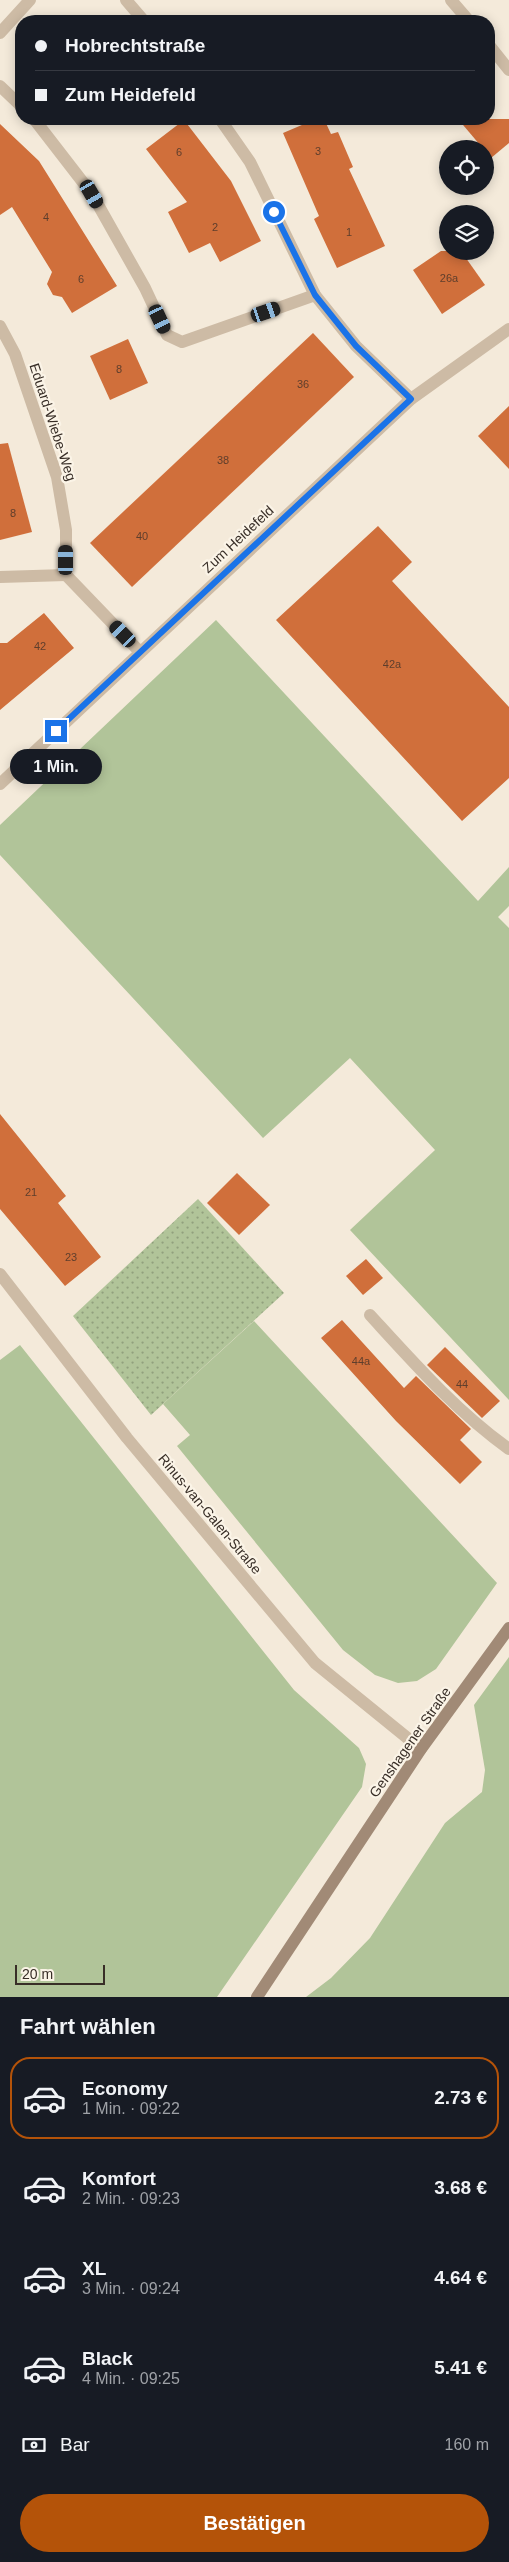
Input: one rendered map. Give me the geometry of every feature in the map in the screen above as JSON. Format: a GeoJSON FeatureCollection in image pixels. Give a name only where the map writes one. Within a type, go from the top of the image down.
{"type":"FeatureCollection","features":[{"type":"Feature","properties":{"kind":"street"},"geometry":{"type":"LineString","coordinates":[[17,15],[30,0]]}},
{"type":"Feature","properties":{"kind":"street"},"geometry":{"type":"LineString","coordinates":[[126,0],[139,15]]}},
{"type":"Feature","properties":{"kind":"street"},"geometry":{"type":"LineString","coordinates":[[452,0],[464,15]]}},
{"type":"Feature","properties":{"kind":"street"},"geometry":{"type":"LineString","coordinates":[[0,34],[15,17]]}},
{"type":"Feature","properties":{"kind":"street"},"geometry":{"type":"LineString","coordinates":[[495,52],[509,70]]}},
{"type":"Feature","properties":{"kind":"street"},"geometry":{"type":"LineString","coordinates":[[0,86],[15,100]]}},
{"type":"Feature","properties":{"kind":"street"},"geometry":{"type":"LineString","coordinates":[[39,125],[92,194],[145,288],[167,335],[182,342],[315,295]]}},
{"type":"Feature","properties":{"kind":"street"},"geometry":{"type":"LineString","coordinates":[[224,125],[250,162],[315,295],[356,346],[411,399]]}},
{"type":"Feature","properties":{"kind":"street","name":"Eduard-Wiebe-Weg"},"geometry":{"type":"LineString","coordinates":[[0,326],[15,354],[57,477],[66,530],[66,574]]}},
{"type":"Feature","properties":{"kind":"street","name":"Zum Heidefeld"},"geometry":{"type":"LineString","coordinates":[[0,784],[411,399],[509,329]]}},
{"type":"Feature","properties":{"kind":"street"},"geometry":{"type":"LineString","coordinates":[[0,577],[66,574],[140,652]]}},
{"type":"Feature","properties":{"kind":"street","name":"Rinus-van-Galen-Straße"},"geometry":{"type":"LineString","coordinates":[[0,1274],[127,1438],[315,1663],[421,1749]]}},
{"type":"Feature","properties":{"kind":"street"},"geometry":{"type":"LineString","coordinates":[[370,1315],[415,1364],[471,1418],[509,1449]]}},
{"type":"Feature","properties":{"kind":"street","name":"Genshagener Straße"},"geometry":{"type":"LineString","coordinates":[[257,1997],[421,1749],[509,1628]]}},
{"type":"Feature","properties":{"kind":"green space"},"geometry":{"type":"Polygon","coordinates":[[[216,620],[478,901],[509,867],[509,906],[498,917],[509,928],[509,1400],[350,1230],[435,1150],[350,1058],[263,1138],[0,855],[0,825],[216,620]]]}},
{"type":"Feature","properties":{"kind":"green space"},"geometry":{"type":"Polygon","coordinates":[[[198,1199],[284,1293],[151,1415],[73,1316],[198,1199]]]}},
{"type":"Feature","properties":{"kind":"green space"},"geometry":{"type":"Polygon","coordinates":[[[254,1321],[497,1583],[436,1669],[417,1681],[398,1683],[375,1675],[343,1650],[177,1446],[190,1435],[163,1404],[254,1321]]]}},
{"type":"Feature","properties":{"kind":"green space"},"geometry":{"type":"Polygon","coordinates":[[[20,1345],[294,1690],[359,1748],[366,1764],[362,1787],[217,1997],[0,1997],[0,1360],[20,1345]]]}},
{"type":"Feature","properties":{"kind":"green space"},"geometry":{"type":"Polygon","coordinates":[[[509,1657],[509,1997],[306,1997],[331,1978],[370,1938],[445,1823],[482,1792],[485,1770],[474,1705],[509,1657]]]}},
{"type":"Feature","properties":{"kind":"building"},"geometry":{"type":"Polygon","coordinates":[[[495,119],[509,119],[509,143],[494,156],[494,140],[476,140],[463,125],[495,125],[495,119]]]}},
{"type":"Feature","properties":{"kind":"building"},"geometry":{"type":"Polygon","coordinates":[[[0,124],[39,161],[117,286],[72,313],[62,297],[53,295],[47,284],[52,272],[12,207],[0,215],[0,124]]]}},
{"type":"Feature","properties":{"kind":"building"},"geometry":{"type":"Polygon","coordinates":[[[177,125],[188,125],[231,181],[261,241],[220,262],[210,243],[189,253],[168,212],[187,202],[146,149],[177,125]]]}},
{"type":"Feature","properties":{"kind":"building"},"geometry":{"type":"Polygon","coordinates":[[[302,125],[327,125],[331,134],[338,132],[353,167],[349,169],[385,246],[337,268],[314,219],[319,216],[283,133],[302,125]]]}},
{"type":"Feature","properties":{"kind":"building"},"geometry":{"type":"Polygon","coordinates":[[[439,252],[439,260],[467,260],[485,285],[442,314],[413,270],[439,252]]]}},
{"type":"Feature","properties":{"kind":"building"},"geometry":{"type":"Polygon","coordinates":[[[313,333],[354,377],[132,587],[90,543],[313,333]]]}},
{"type":"Feature","properties":{"kind":"building"},"geometry":{"type":"Polygon","coordinates":[[[128,339],[148,383],[110,400],[90,356],[128,339]]]}},
{"type":"Feature","properties":{"kind":"building"},"geometry":{"type":"Polygon","coordinates":[[[509,406],[509,469],[478,436],[509,406]]]}},
{"type":"Feature","properties":{"kind":"building"},"geometry":{"type":"Polygon","coordinates":[[[8,443],[32,532],[0,540],[0,444],[8,443]]]}},
{"type":"Feature","properties":{"kind":"building"},"geometry":{"type":"Polygon","coordinates":[[[378,526],[412,562],[392,581],[509,707],[509,778],[462,821],[276,620],[378,526]]]}},
{"type":"Feature","properties":{"kind":"building"},"geometry":{"type":"Polygon","coordinates":[[[44,613],[74,648],[0,710],[0,643],[7,643],[44,613]]]}},
{"type":"Feature","properties":{"kind":"building"},"geometry":{"type":"Polygon","coordinates":[[[0,1114],[66,1196],[58,1203],[101,1257],[65,1286],[0,1209],[0,1114]]]}},
{"type":"Feature","properties":{"kind":"building"},"geometry":{"type":"Polygon","coordinates":[[[237,1173],[270,1205],[239,1235],[207,1203],[237,1173]]]}},
{"type":"Feature","properties":{"kind":"building"},"geometry":{"type":"Polygon","coordinates":[[[366,1259],[383,1278],[363,1295],[346,1276],[366,1259]]]}},
{"type":"Feature","properties":{"kind":"building"},"geometry":{"type":"Polygon","coordinates":[[[342,1320],[404,1388],[416,1376],[471,1429],[460,1440],[482,1462],[460,1484],[396,1421],[321,1338],[342,1320]]]}},
{"type":"Feature","properties":{"kind":"building"},"geometry":{"type":"Polygon","coordinates":[[[445,1347],[500,1401],[482,1418],[427,1365],[445,1347]]]}},
{"type":"Feature","properties":{"kind":"route"},"geometry":{"type":"LineString","coordinates":[[56,731],[238,558],[411,399],[356,346],[315,295],[274,212]]}}]}
